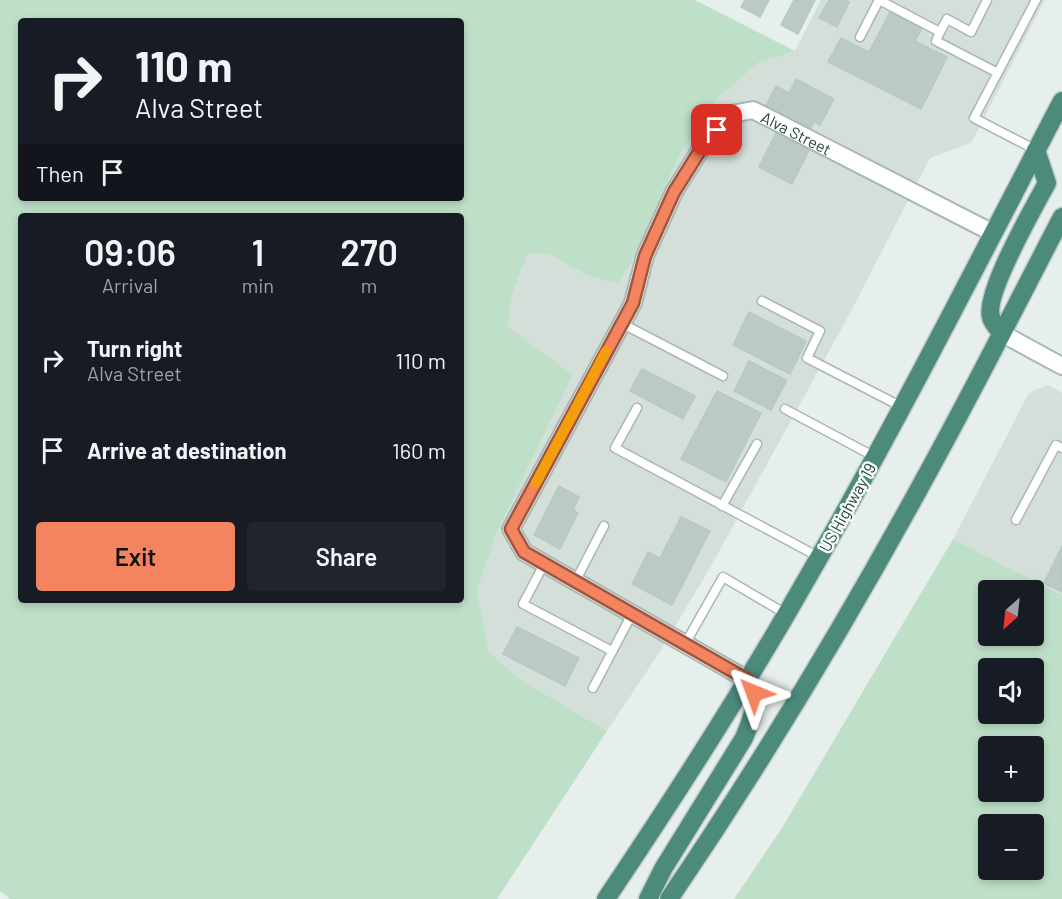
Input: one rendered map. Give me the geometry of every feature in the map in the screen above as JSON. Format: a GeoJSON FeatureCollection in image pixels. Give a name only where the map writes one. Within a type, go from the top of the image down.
{"type":"FeatureCollection","features":[{"type":"Feature","properties":{"kind":"highway","name":"US Highway 19"},"geometry":{"type":"LineString","coordinates":[[606,899],[748,680],[819,558],[902,407],[1062,101]]}},
{"type":"Feature","properties":{"kind":"highway"},"geometry":{"type":"LineString","coordinates":[[1001,333],[991,318],[990,307],[994,293],[1047,183],[1036,150]]}},
{"type":"Feature","properties":{"kind":"highway"},"geometry":{"type":"LineString","coordinates":[[669,899],[712,836],[800,696],[938,454],[1062,217]]}},
{"type":"Feature","properties":{"kind":"highway"},"geometry":{"type":"LineString","coordinates":[[648,899],[663,869],[744,738],[752,720],[754,700],[754,693],[748,680]]}},
{"type":"Feature","properties":{"kind":"street","name":"Alva Street"},"geometry":{"type":"LineString","coordinates":[[544,564],[524,552],[511,529],[633,303],[645,256],[674,192],[706,141],[732,114],[753,110],[993,232]]}},
{"type":"Feature","properties":{"kind":"street"},"geometry":{"type":"LineString","coordinates":[[1001,333],[1062,366]]}},
{"type":"Feature","properties":{"kind":"street"},"geometry":{"type":"LineString","coordinates":[[544,564],[748,680]]}},
{"type":"Feature","properties":{"kind":"lane"},"geometry":{"type":"LineString","coordinates":[[860,37],[879,0],[940,32]]}},
{"type":"Feature","properties":{"kind":"lane"},"geometry":{"type":"LineString","coordinates":[[987,0],[971,32],[947,19],[936,41],[998,73]]}},
{"type":"Feature","properties":{"kind":"lane"},"geometry":{"type":"LineString","coordinates":[[1036,0],[974,118],[1036,150]]}},
{"type":"Feature","properties":{"kind":"lane"},"geometry":{"type":"LineString","coordinates":[[762,301],[820,331],[807,358],[902,407]]}},
{"type":"Feature","properties":{"kind":"lane"},"geometry":{"type":"LineString","coordinates":[[621,323],[723,376]]}},
{"type":"Feature","properties":{"kind":"lane"},"geometry":{"type":"LineString","coordinates":[[637,408],[615,448],[819,558]]}},
{"type":"Feature","properties":{"kind":"lane"},"geometry":{"type":"LineString","coordinates":[[785,410],[875,457]]}},
{"type":"Feature","properties":{"kind":"lane"},"geometry":{"type":"LineString","coordinates":[[722,506],[757,444]]}},
{"type":"Feature","properties":{"kind":"lane"},"geometry":{"type":"LineString","coordinates":[[1016,520],[1056,445],[1062,448]]}},
{"type":"Feature","properties":{"kind":"lane"},"geometry":{"type":"LineString","coordinates":[[575,582],[604,525]]}},
{"type":"Feature","properties":{"kind":"lane"},"geometry":{"type":"LineString","coordinates":[[544,564],[522,604],[612,651]]}},
{"type":"Feature","properties":{"kind":"lane"},"geometry":{"type":"LineString","coordinates":[[685,644],[723,577],[787,614]]}},
{"type":"Feature","properties":{"kind":"lane"},"geometry":{"type":"LineString","coordinates":[[593,688],[632,614]]}},
{"type":"Feature","properties":{"kind":"shaded area"},"geometry":{"type":"Polygon","coordinates":[[[821,0],[1045,0],[971,143],[930,158],[850,313],[711,566],[661,650],[607,731],[520,679],[489,652],[477,591],[498,530],[573,375],[507,327],[512,294],[528,253],[549,255],[587,275],[617,284],[630,265],[682,150],[717,99],[758,63],[795,51],[821,0]]]}},
{"type":"Feature","properties":{"kind":"shaded area"},"geometry":{"type":"Polygon","coordinates":[[[1048,385],[1062,393],[1062,595],[1044,586],[1044,580],[1033,580],[953,539],[1029,393],[1048,385]]]}},
{"type":"Feature","properties":{"kind":"green space"},"geometry":{"type":"Polygon","coordinates":[[[0,0],[695,0],[795,51],[758,63],[717,99],[682,150],[630,265],[617,284],[587,275],[549,255],[528,253],[512,294],[508,327],[573,375],[498,530],[477,591],[489,652],[520,679],[607,731],[497,899],[10,899],[0,891],[0,0]]]}},
{"type":"Feature","properties":{"kind":"green space"},"geometry":{"type":"Polygon","coordinates":[[[953,539],[1033,580],[978,580],[978,646],[1044,646],[1044,586],[1062,595],[1062,899],[734,899],[782,828],[953,539]]]}},
{"type":"Feature","properties":{"kind":"building"},"geometry":{"type":"Polygon","coordinates":[[[745,0],[769,0],[760,17],[741,7],[745,0]]]}},
{"type":"Feature","properties":{"kind":"building"},"geometry":{"type":"Polygon","coordinates":[[[794,0],[815,0],[798,34],[781,25],[794,0]]]}},
{"type":"Feature","properties":{"kind":"building"},"geometry":{"type":"Polygon","coordinates":[[[829,0],[849,2],[837,27],[819,18],[829,0]]]}},
{"type":"Feature","properties":{"kind":"building"},"geometry":{"type":"Polygon","coordinates":[[[890,12],[922,28],[915,41],[947,57],[921,109],[828,62],[841,38],[869,52],[890,12]]]}},
{"type":"Feature","properties":{"kind":"building"},"geometry":{"type":"Polygon","coordinates":[[[796,79],[834,99],[820,125],[814,122],[808,132],[764,109],[776,86],[789,93],[796,79]]]}},
{"type":"Feature","properties":{"kind":"building"},"geometry":{"type":"Polygon","coordinates":[[[778,129],[812,145],[792,184],[759,167],[778,129]]]}},
{"type":"Feature","properties":{"kind":"building"},"geometry":{"type":"Polygon","coordinates":[[[749,312],[806,341],[790,374],[733,345],[749,312]]]}},
{"type":"Feature","properties":{"kind":"building"},"geometry":{"type":"Polygon","coordinates":[[[749,361],[787,380],[771,410],[734,391],[749,361]]]}},
{"type":"Feature","properties":{"kind":"building"},"geometry":{"type":"Polygon","coordinates":[[[642,369],[695,396],[683,419],[630,391],[642,369]]]}},
{"type":"Feature","properties":{"kind":"building"},"geometry":{"type":"Polygon","coordinates":[[[717,391],[761,413],[726,482],[681,459],[717,391]]]}},
{"type":"Feature","properties":{"kind":"building"},"geometry":{"type":"Polygon","coordinates":[[[559,486],[579,497],[573,510],[578,513],[560,549],[534,535],[559,486]]]}},
{"type":"Feature","properties":{"kind":"building"},"geometry":{"type":"Polygon","coordinates":[[[681,517],[710,531],[672,605],[632,584],[648,552],[660,558],[681,517]]]}},
{"type":"Feature","properties":{"kind":"building"},"geometry":{"type":"Polygon","coordinates":[[[1062,546],[1062,592],[1044,583],[1062,546]]]}},
{"type":"Feature","properties":{"kind":"building"},"geometry":{"type":"Polygon","coordinates":[[[517,627],[579,658],[565,686],[503,654],[517,627]]]}},
{"type":"Feature","properties":{"kind":"slow traffic"},"geometry":{"type":"LineString","coordinates":[[536,483],[606,351]]}},
{"type":"Feature","properties":{"kind":"route"},"geometry":{"type":"LineString","coordinates":[[717,130],[706,141],[674,192],[645,256],[633,303],[511,529],[524,552],[748,680],[754,693]]}}]}
